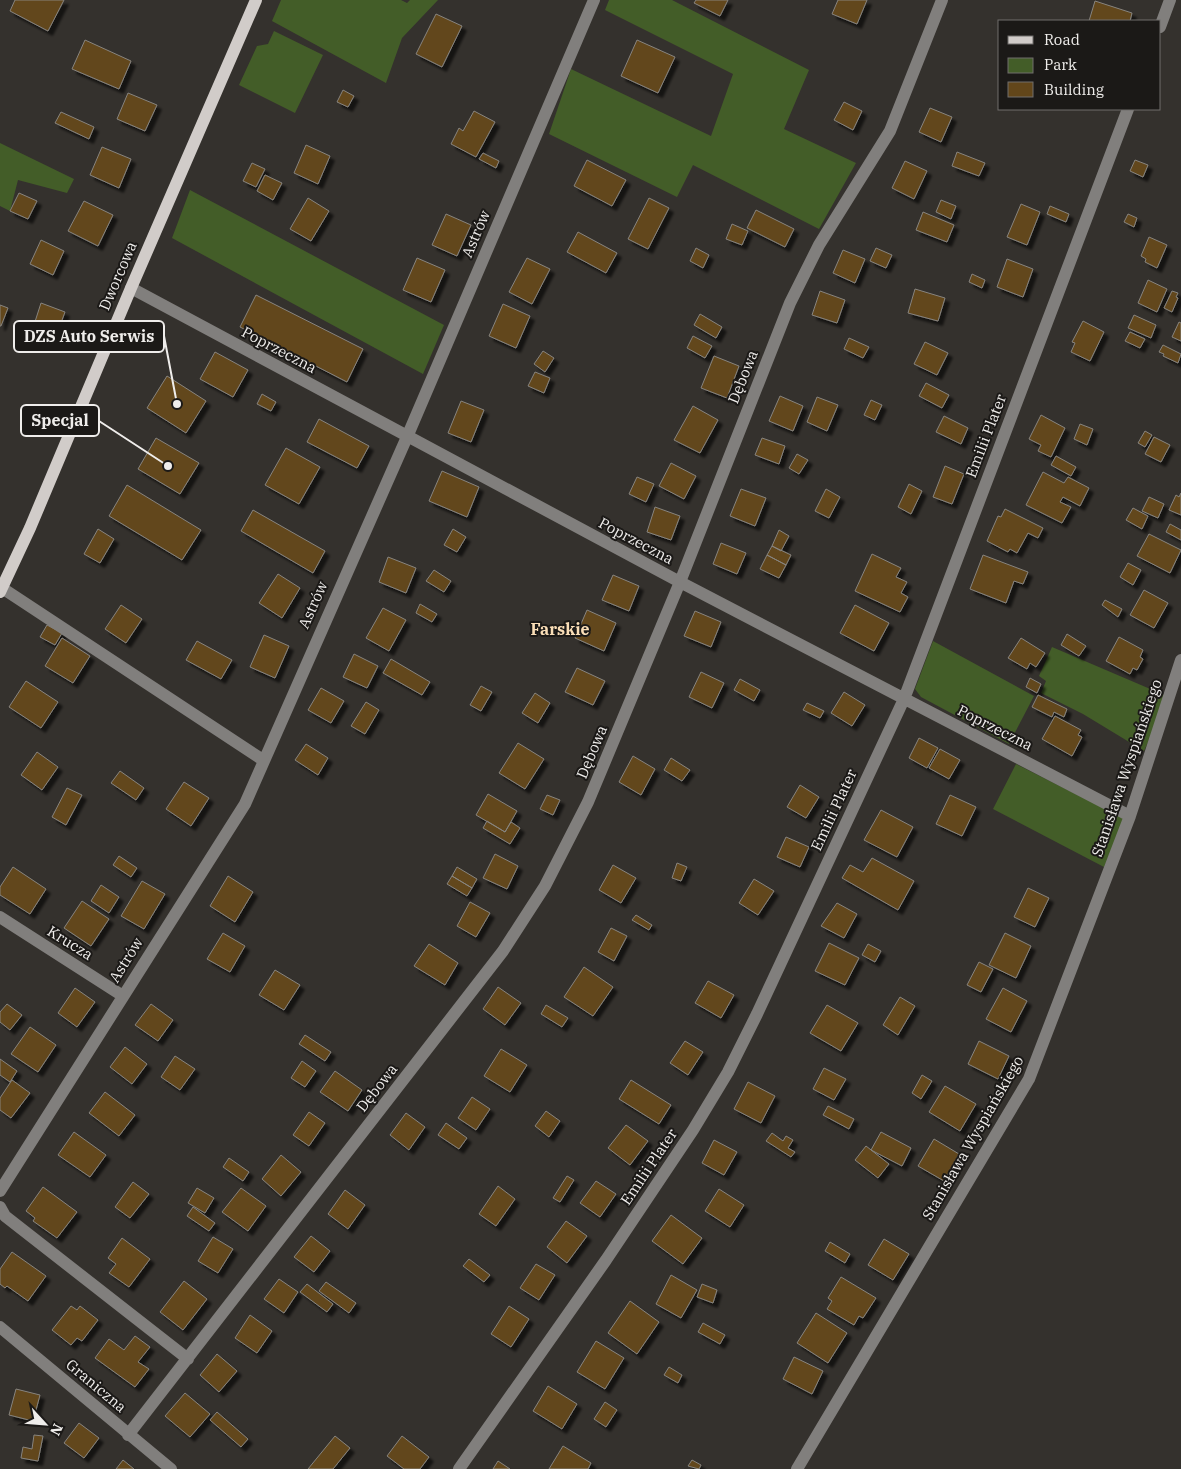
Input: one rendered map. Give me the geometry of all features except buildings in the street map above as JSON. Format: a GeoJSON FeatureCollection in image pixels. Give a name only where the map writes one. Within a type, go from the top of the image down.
{"type":"FeatureCollection","features":[{"type":"Feature","properties":{"kind":"main road","name":"Dworcowa"},"geometry":{"type":"LineString","coordinates":[[1,590],[30,528],[131,288],[256,0]]}},
{"type":"Feature","properties":{"kind":"street","name":"Astrów"},"geometry":{"type":"LineString","coordinates":[[0,1191],[244,804],[407,437],[594,0]]}},
{"type":"Feature","properties":{"kind":"street","name":"Dębowa"},"geometry":{"type":"LineString","coordinates":[[128,1434],[503,951],[545,886],[588,802],[680,582],[790,303],[819,245],[890,131],[942,0]]}},
{"type":"Feature","properties":{"kind":"street"},"geometry":{"type":"LineString","coordinates":[[1161,24],[1170,0]]}},
{"type":"Feature","properties":{"kind":"street","name":"Emilii Plater"},"geometry":{"type":"LineString","coordinates":[[459,1469],[611,1252],[693,1130],[728,1072],[904,699],[1128,110]]}},
{"type":"Feature","properties":{"kind":"street","name":"Poprzeczna"},"geometry":{"type":"LineString","coordinates":[[131,288],[680,582],[1130,816]]}},
{"type":"Feature","properties":{"kind":"street"},"geometry":{"type":"LineString","coordinates":[[1,590],[263,760]]}},
{"type":"Feature","properties":{"kind":"street","name":"Stanisława Wyspiańskiego"},"geometry":{"type":"LineString","coordinates":[[797,1469],[1029,1079],[1130,816],[1181,660]]}},
{"type":"Feature","properties":{"kind":"street","name":"Krucza"},"geometry":{"type":"LineString","coordinates":[[0,917],[123,996]]}},
{"type":"Feature","properties":{"kind":"street"},"geometry":{"type":"LineString","coordinates":[[0,1207],[5,1216],[188,1359]]}},
{"type":"Feature","properties":{"kind":"street","name":"Graniczna"},"geometry":{"type":"LineString","coordinates":[[0,1327],[171,1469]]}},
{"type":"Feature","properties":{"kind":"green space"},"geometry":{"type":"Polygon","coordinates":[[[281,0],[401,0],[407,3],[410,0],[438,0],[402,38],[386,83],[272,21],[281,0]]]}},
{"type":"Feature","properties":{"kind":"green space"},"geometry":{"type":"Polygon","coordinates":[[[609,0],[672,0],[809,70],[784,129],[856,163],[819,229],[693,165],[677,197],[549,134],[571,69],[711,136],[733,74],[605,10],[609,0]]]}},
{"type":"Feature","properties":{"kind":"green space"},"geometry":{"type":"Polygon","coordinates":[[[274,31],[323,55],[295,113],[239,85],[257,46],[268,44],[274,31]]]}},
{"type":"Feature","properties":{"kind":"green space"},"geometry":{"type":"Polygon","coordinates":[[[0,143],[74,179],[67,193],[18,180],[10,211],[0,206],[0,143]]]}},
{"type":"Feature","properties":{"kind":"green space"},"geometry":{"type":"Polygon","coordinates":[[[190,190],[444,325],[423,374],[172,238],[190,190]]]}},
{"type":"Feature","properties":{"kind":"green space"},"geometry":{"type":"Polygon","coordinates":[[[933,641],[1034,696],[1009,744],[921,697],[915,689],[933,641]]]}},
{"type":"Feature","properties":{"kind":"green space"},"geometry":{"type":"Polygon","coordinates":[[[1052,647],[1169,697],[1144,751],[1083,714],[1041,693],[1046,681],[1039,676],[1052,647]]]}},
{"type":"Feature","properties":{"kind":"green space"},"geometry":{"type":"Polygon","coordinates":[[[1016,764],[1125,819],[1104,867],[993,809],[1016,764]]]}},
{"type":"Feature","properties":{"kind":"place","name":"DZS Auto Serwis"},"geometry":{"type":"Point","coordinates":[177,404]}},
{"type":"Feature","properties":{"kind":"place","name":"Specjal"},"geometry":{"type":"Point","coordinates":[168,466]}},
{"type":"Feature","properties":{"kind":"district","name":"Farskie"},"geometry":{"type":"Point","coordinates":[560,629]}}]}
